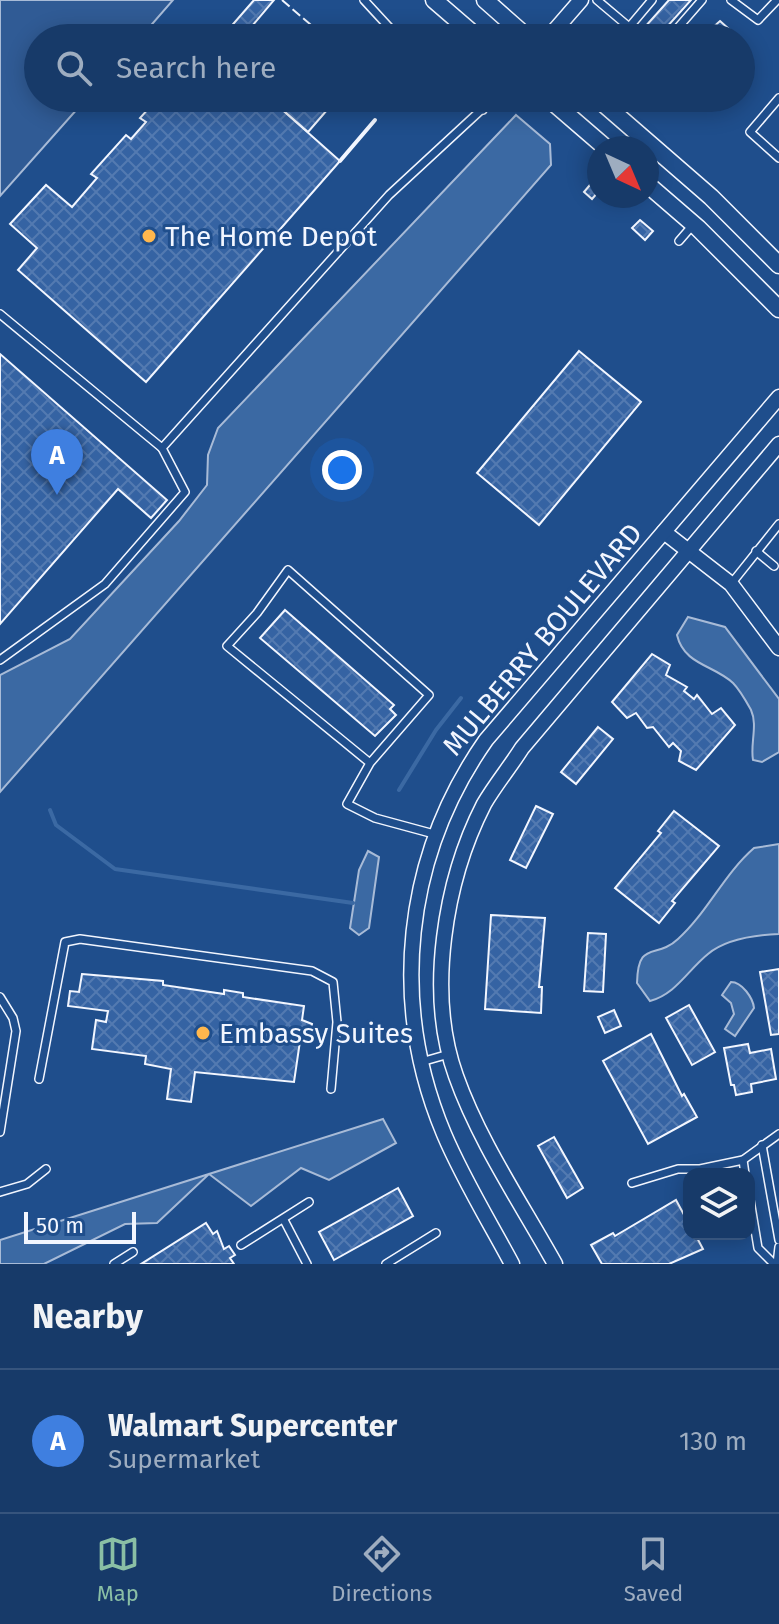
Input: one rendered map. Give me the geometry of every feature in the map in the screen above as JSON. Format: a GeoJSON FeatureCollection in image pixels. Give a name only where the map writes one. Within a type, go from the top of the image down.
{"type":"FeatureCollection","features":[{"type":"Feature","properties":{"kind":"street"},"geometry":{"type":"LineString","coordinates":[[434,0],[462,24]]}},
{"type":"Feature","properties":{"kind":"street"},"geometry":{"type":"LineString","coordinates":[[485,0],[512,24]]}},
{"type":"Feature","properties":{"kind":"street"},"geometry":{"type":"LineString","coordinates":[[560,24],[581,0]]}},
{"type":"Feature","properties":{"kind":"street"},"geometry":{"type":"LineString","coordinates":[[564,112],[592,136]]}},
{"type":"Feature","properties":{"kind":"street"},"geometry":{"type":"LineString","coordinates":[[613,112],[711,197],[779,265]]}},
{"type":"Feature","properties":{"kind":"street"},"geometry":{"type":"LineString","coordinates":[[659,194],[779,309]]}},
{"type":"Feature","properties":{"kind":"street","name":"MULBERRY BOULEVARD"},"geometry":{"type":"LineString","coordinates":[[512,1264],[444,1134],[421,1062],[412,1004],[414,928],[424,866],[434,834],[456,786],[486,740],[779,397]]}},
{"type":"Feature","properties":{"kind":"street","name":"MULBERRY BOULEVARD"},"geometry":{"type":"LineString","coordinates":[[555,1264],[471,1111],[449,1054],[442,998],[448,904],[456,871],[485,803],[522,748],[779,444]]}},
{"type":"Feature","properties":{"kind":"street"},"geometry":{"type":"LineString","coordinates":[[664,532],[731,584],[779,648]]}},
{"type":"Feature","properties":{"kind":"lane"},"geometry":{"type":"LineString","coordinates":[[364,0],[386,24]]}},
{"type":"Feature","properties":{"kind":"lane"},"geometry":{"type":"LineString","coordinates":[[597,0],[625,24]]}},
{"type":"Feature","properties":{"kind":"lane"},"geometry":{"type":"LineString","coordinates":[[632,24],[652,0]]}},
{"type":"Feature","properties":{"kind":"lane"},"geometry":{"type":"LineString","coordinates":[[681,24],[702,0]]}},
{"type":"Feature","properties":{"kind":"lane"},"geometry":{"type":"LineString","coordinates":[[731,0],[754,19],[761,19],[777,0]]}},
{"type":"Feature","properties":{"kind":"lane"},"geometry":{"type":"LineString","coordinates":[[779,98],[776,109],[750,132],[779,158]]}},
{"type":"Feature","properties":{"kind":"lane"},"geometry":{"type":"LineString","coordinates":[[162,448],[389,195],[481,112]]}},
{"type":"Feature","properties":{"kind":"lane"},"geometry":{"type":"LineString","coordinates":[[679,241],[693,224]]}},
{"type":"Feature","properties":{"kind":"lane"},"geometry":{"type":"LineString","coordinates":[[0,314],[162,448],[185,492],[105,584],[0,660]]}},
{"type":"Feature","properties":{"kind":"lane"},"geometry":{"type":"LineString","coordinates":[[731,584],[779,524]]}},
{"type":"Feature","properties":{"kind":"lane"},"geometry":{"type":"LineString","coordinates":[[756,551],[774,566]]}},
{"type":"Feature","properties":{"kind":"lane"},"geometry":{"type":"LineString","coordinates":[[370,763],[227,646],[257,613],[288,570],[429,695],[370,763],[347,804],[375,818],[434,834]]}},
{"type":"Feature","properties":{"kind":"lane"},"geometry":{"type":"LineString","coordinates":[[39,1079],[58,962],[65,942],[80,939],[312,971],[333,982],[337,1022],[331,1089]]}},
{"type":"Feature","properties":{"kind":"lane"},"geometry":{"type":"LineString","coordinates":[[0,997],[13,1018],[16,1031],[0,1132]]}},
{"type":"Feature","properties":{"kind":"lane"},"geometry":{"type":"LineString","coordinates":[[421,1062],[449,1054]]}},
{"type":"Feature","properties":{"kind":"lane"},"geometry":{"type":"LineString","coordinates":[[632,1183],[678,1169],[700,1169],[743,1160],[779,1134]]}},
{"type":"Feature","properties":{"kind":"lane"},"geometry":{"type":"LineString","coordinates":[[762,1145],[779,1240]]}},
{"type":"Feature","properties":{"kind":"lane"},"geometry":{"type":"LineString","coordinates":[[743,1160],[744,1168]]}},
{"type":"Feature","properties":{"kind":"lane"},"geometry":{"type":"LineString","coordinates":[[0,1192],[27,1184],[46,1169]]}},
{"type":"Feature","properties":{"kind":"lane"},"geometry":{"type":"LineString","coordinates":[[241,1245],[309,1202]]}},
{"type":"Feature","properties":{"kind":"lane"},"geometry":{"type":"LineString","coordinates":[[284,1220],[307,1264]]}},
{"type":"Feature","properties":{"kind":"lane"},"geometry":{"type":"LineString","coordinates":[[755,1230],[758,1248],[775,1264]]}},
{"type":"Feature","properties":{"kind":"lane"},"geometry":{"type":"LineString","coordinates":[[386,1264],[436,1233]]}},
{"type":"Feature","properties":{"kind":"lane"},"geometry":{"type":"LineString","coordinates":[[775,1264],[779,1247]]}},
{"type":"Feature","properties":{"kind":"lane"},"geometry":{"type":"LineString","coordinates":[[114,1264],[133,1252]]}},
{"type":"Feature","properties":{"kind":"shaded area"},"geometry":{"type":"Polygon","coordinates":[[[0,0],[173,0],[152,24],[24,24],[24,112],[75,112],[0,196],[0,0]]]}},
{"type":"Feature","properties":{"kind":"shaded area"},"geometry":{"type":"Polygon","coordinates":[[[516,115],[550,144],[551,165],[0,792],[0,675],[70,639],[179,521],[207,485],[208,455],[218,428],[516,115]]]}},
{"type":"Feature","properties":{"kind":"shaded area"},"geometry":{"type":"Polygon","coordinates":[[[688,617],[725,627],[779,699],[779,752],[762,762],[753,760],[754,722],[751,710],[733,683],[686,653],[677,635],[688,617]]]}},
{"type":"Feature","properties":{"kind":"shaded area"},"geometry":{"type":"Polygon","coordinates":[[[779,844],[779,934],[742,939],[715,949],[675,987],[650,1001],[637,983],[638,969],[645,955],[678,939],[754,848],[779,844]]]}},
{"type":"Feature","properties":{"kind":"shaded area"},"geometry":{"type":"Polygon","coordinates":[[[368,851],[379,857],[369,928],[359,935],[350,928],[359,870],[368,851]]]}},
{"type":"Feature","properties":{"kind":"shaded area"},"geometry":{"type":"Polygon","coordinates":[[[731,982],[746,991],[754,1008],[735,1036],[725,1029],[734,1014],[731,1003],[722,995],[731,982]]]}},
{"type":"Feature","properties":{"kind":"shaded area"},"geometry":{"type":"Polygon","coordinates":[[[383,1119],[396,1143],[329,1180],[301,1168],[251,1206],[209,1174],[157,1223],[125,1224],[44,1264],[0,1264],[0,1240],[383,1119]]]}},
{"type":"Feature","properties":{"kind":"building"},"geometry":{"type":"Polygon","coordinates":[[[254,0],[274,0],[254,24],[233,24],[254,0]]]}},
{"type":"Feature","properties":{"kind":"building"},"geometry":{"type":"Polygon","coordinates":[[[669,0],[691,0],[670,24],[648,24],[669,0]]]}},
{"type":"Feature","properties":{"kind":"building","name":"The Home Depot"},"geometry":{"type":"Polygon","coordinates":[[[145,112],[285,112],[340,161],[146,382],[18,270],[37,248],[10,224],[46,185],[72,207],[97,178],[91,174],[126,135],[131,139],[146,122],[140,118],[145,112]]]}},
{"type":"Feature","properties":{"kind":"building"},"geometry":{"type":"Polygon","coordinates":[[[285,112],[325,112],[308,132],[285,112]]]}},
{"type":"Feature","properties":{"kind":"building"},"geometry":{"type":"Polygon","coordinates":[[[640,220],[653,231],[645,240],[632,228],[640,220]]]}},
{"type":"Feature","properties":{"kind":"building"},"geometry":{"type":"Polygon","coordinates":[[[579,351],[641,402],[539,525],[477,473],[579,351]]]}},
{"type":"Feature","properties":{"kind":"building"},"geometry":{"type":"Polygon","coordinates":[[[0,354],[167,500],[151,518],[118,489],[0,624],[0,354]]]}},
{"type":"Feature","properties":{"kind":"building"},"geometry":{"type":"Polygon","coordinates":[[[285,610],[394,705],[390,709],[396,715],[375,736],[260,638],[285,610]]]}},
{"type":"Feature","properties":{"kind":"building"},"geometry":{"type":"Polygon","coordinates":[[[652,654],[670,665],[666,675],[687,687],[684,691],[694,699],[697,695],[712,714],[721,708],[735,725],[696,770],[679,761],[681,751],[673,743],[669,747],[653,727],[647,728],[636,713],[627,718],[612,702],[652,654]]]}},
{"type":"Feature","properties":{"kind":"building"},"geometry":{"type":"Polygon","coordinates":[[[598,727],[613,739],[576,784],[561,772],[598,727]]]}},
{"type":"Feature","properties":{"kind":"building"},"geometry":{"type":"Polygon","coordinates":[[[536,806],[553,814],[526,868],[510,860],[536,806]]]}},
{"type":"Feature","properties":{"kind":"building"},"geometry":{"type":"Polygon","coordinates":[[[674,811],[719,846],[672,901],[675,903],[659,923],[615,888],[661,833],[658,831],[674,811]]]}},
{"type":"Feature","properties":{"kind":"building"},"geometry":{"type":"Polygon","coordinates":[[[491,915],[545,918],[539,987],[542,987],[541,1013],[485,1009],[491,915]]]}},
{"type":"Feature","properties":{"kind":"building"},"geometry":{"type":"Polygon","coordinates":[[[588,933],[606,934],[603,992],[584,991],[588,933]]]}},
{"type":"Feature","properties":{"kind":"building"},"geometry":{"type":"Polygon","coordinates":[[[779,969],[779,1034],[771,1035],[760,972],[779,969]]]}},
{"type":"Feature","properties":{"kind":"building","name":"Embassy Suites"},"geometry":{"type":"Polygon","coordinates":[[[82,974],[163,981],[163,985],[224,994],[224,990],[243,993],[243,997],[304,1006],[302,1020],[312,1024],[309,1042],[300,1041],[294,1082],[195,1072],[191,1102],[167,1099],[171,1069],[145,1064],[146,1056],[92,1049],[96,1020],[106,1022],[108,1011],[68,1006],[70,991],[79,992],[82,974]]]}},
{"type":"Feature","properties":{"kind":"building"},"geometry":{"type":"Polygon","coordinates":[[[689,1005],[715,1052],[692,1065],[666,1018],[689,1005]]]}},
{"type":"Feature","properties":{"kind":"building"},"geometry":{"type":"Polygon","coordinates":[[[614,1010],[621,1026],[605,1033],[598,1017],[614,1010]]]}},
{"type":"Feature","properties":{"kind":"building"},"geometry":{"type":"Polygon","coordinates":[[[651,1034],[682,1096],[684,1094],[697,1117],[648,1144],[603,1061],[651,1034]]]}},
{"type":"Feature","properties":{"kind":"building"},"geometry":{"type":"Polygon","coordinates":[[[748,1044],[750,1053],[771,1049],[776,1079],[751,1084],[752,1092],[736,1095],[724,1048],[748,1044]]]}},
{"type":"Feature","properties":{"kind":"building"},"geometry":{"type":"Polygon","coordinates":[[[554,1137],[583,1188],[567,1198],[538,1146],[554,1137]]]}},
{"type":"Feature","properties":{"kind":"building"},"geometry":{"type":"Polygon","coordinates":[[[398,1188],[413,1216],[334,1260],[319,1232],[398,1188]]]}},
{"type":"Feature","properties":{"kind":"building"},"geometry":{"type":"Polygon","coordinates":[[[676,1200],[683,1213],[683,1240],[698,1240],[703,1249],[669,1264],[602,1264],[591,1245],[613,1233],[615,1236],[676,1200]]]}},
{"type":"Feature","properties":{"kind":"building"},"geometry":{"type":"Polygon","coordinates":[[[206,1223],[213,1234],[217,1231],[224,1249],[229,1246],[235,1255],[230,1258],[234,1264],[141,1264],[206,1223]]]}},
{"type":"Feature","properties":{"kind":"waterway"},"geometry":{"type":"LineString","coordinates":[[399,790],[436,730],[461,698]]}},
{"type":"Feature","properties":{"kind":"waterway"},"geometry":{"type":"LineString","coordinates":[[50,810],[56,825],[115,869],[353,903]]}},
{"type":"Feature","properties":{"kind":"fence"},"geometry":{"type":"LineString","coordinates":[[282,0],[310,24]]}},
{"type":"Feature","properties":{"kind":"wall"},"geometry":{"type":"LineString","coordinates":[[340,161],[375,120]]}},
{"type":"Feature","properties":{"kind":"place","name":"The Home Depot"},"geometry":{"type":"Point","coordinates":[149,236]}},
{"type":"Feature","properties":{"kind":"place","name":"Walmart Supercenter"},"geometry":{"type":"Point","coordinates":[57,495]}},
{"type":"Feature","properties":{"kind":"place","name":"Embassy Suites"},"geometry":{"type":"Point","coordinates":[203,1033]}}]}
